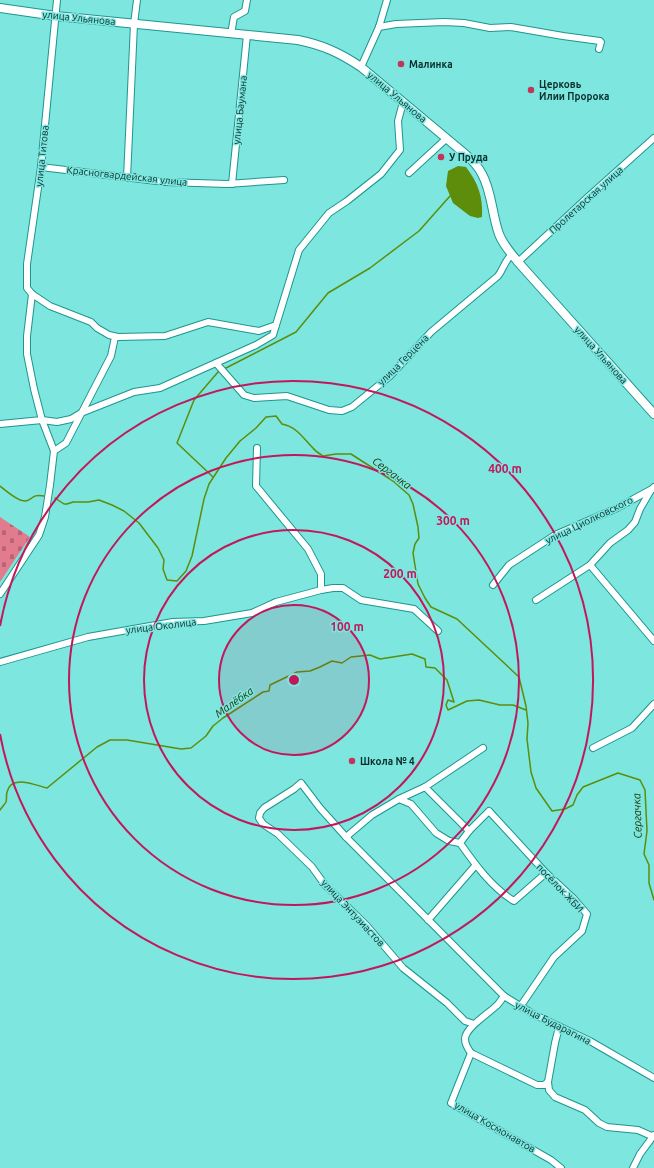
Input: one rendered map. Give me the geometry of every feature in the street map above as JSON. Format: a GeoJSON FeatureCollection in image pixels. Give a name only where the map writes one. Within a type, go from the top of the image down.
{"type":"FeatureCollection","features":[{"type":"Feature","properties":{"kind":"main road","name":"улица Ульянова"},"geometry":{"type":"LineString","coordinates":[[0,8],[56,16],[298,40],[314,44],[342,55],[361,67],[474,162],[482,174],[487,187],[499,235],[505,245],[518,262],[654,414]]}},
{"type":"Feature","properties":{"kind":"street","name":"улица Титова"},"geometry":{"type":"LineString","coordinates":[[32,294],[27,288],[27,264],[41,167],[57,0]]}},
{"type":"Feature","properties":{"kind":"street"},"geometry":{"type":"LineString","coordinates":[[127,178],[134,24],[138,0]]}},
{"type":"Feature","properties":{"kind":"street"},"geometry":{"type":"LineString","coordinates":[[232,34],[234,17],[245,11],[247,0]]}},
{"type":"Feature","properties":{"kind":"street"},"geometry":{"type":"LineString","coordinates":[[361,67],[379,27],[387,0]]}},
{"type":"Feature","properties":{"kind":"street"},"geometry":{"type":"LineString","coordinates":[[379,27],[396,24],[444,22],[464,23],[490,28],[510,27],[600,41],[599,49]]}},
{"type":"Feature","properties":{"kind":"street","name":"улица Баумана"},"geometry":{"type":"LineString","coordinates":[[232,184],[247,35]]}},
{"type":"Feature","properties":{"kind":"street"},"geometry":{"type":"LineString","coordinates":[[0,424],[42,420],[57,422],[71,419],[81,413],[134,392],[160,388],[256,345],[273,335],[299,250],[329,213],[347,201],[381,174],[400,150],[398,121],[403,102]]}},
{"type":"Feature","properties":{"kind":"street"},"geometry":{"type":"LineString","coordinates":[[409,173],[447,138]]}},
{"type":"Feature","properties":{"kind":"street","name":"Пролетарская улица"},"geometry":{"type":"LineString","coordinates":[[518,262],[654,138]]}},
{"type":"Feature","properties":{"kind":"street","name":"Красногвардейская улица"},"geometry":{"type":"LineString","coordinates":[[41,167],[165,182],[232,184],[284,180]]}},
{"type":"Feature","properties":{"kind":"street","name":"улица Герцена"},"geometry":{"type":"LineString","coordinates":[[216,363],[244,395],[254,398],[287,396],[329,410],[342,410],[352,407],[390,376],[431,332],[498,276],[505,261],[512,254]]}},
{"type":"Feature","properties":{"kind":"street"},"geometry":{"type":"LineString","coordinates":[[0,594],[39,535],[46,517],[54,451],[42,420],[27,354],[27,336],[32,294],[50,306],[91,322],[109,335],[118,337],[165,336],[208,322],[259,331],[276,325]]}},
{"type":"Feature","properties":{"kind":"street"},"geometry":{"type":"LineString","coordinates":[[54,451],[66,443],[111,356],[115,336]]}},
{"type":"Feature","properties":{"kind":"street"},"geometry":{"type":"LineString","coordinates":[[257,448],[256,486],[308,549],[321,574],[320,590]]}},
{"type":"Feature","properties":{"kind":"street","name":"улица Циолковского"},"geometry":{"type":"LineString","coordinates":[[536,600],[590,565],[610,543],[628,530],[635,522],[640,509],[653,488]]}},
{"type":"Feature","properties":{"kind":"street","name":"улица Циолковского"},"geometry":{"type":"LineString","coordinates":[[493,585],[509,565],[555,535],[617,508],[653,488]]}},
{"type":"Feature","properties":{"kind":"street"},"geometry":{"type":"LineString","coordinates":[[590,565],[654,641]]}},
{"type":"Feature","properties":{"kind":"street","name":"улица Околица"},"geometry":{"type":"LineString","coordinates":[[0,662],[88,637],[172,622],[204,621],[252,613],[276,602],[333,588],[343,588],[361,600],[414,609],[438,631]]}},
{"type":"Feature","properties":{"kind":"street"},"geometry":{"type":"LineString","coordinates":[[593,748],[632,728],[654,704]]}},
{"type":"Feature","properties":{"kind":"street"},"geometry":{"type":"LineString","coordinates":[[346,837],[372,814],[425,786],[483,748]]}},
{"type":"Feature","properties":{"kind":"street","name":"улица Бударагина"},"geometry":{"type":"LineString","coordinates":[[301,783],[320,808],[346,837],[504,996],[520,1007],[590,1041],[654,1078]]}},
{"type":"Feature","properties":{"kind":"street","name":"улица Энтузиастов"},"geometry":{"type":"LineString","coordinates":[[301,783],[264,808],[260,813],[259,818],[263,824],[278,834],[312,867],[325,886],[367,926],[403,968],[447,1003],[465,1022],[474,1024]]}},
{"type":"Feature","properties":{"kind":"street"},"geometry":{"type":"LineString","coordinates":[[425,786],[469,831],[460,843]]}},
{"type":"Feature","properties":{"kind":"street"},"geometry":{"type":"LineString","coordinates":[[399,799],[411,804],[436,833],[449,841],[460,843],[475,866],[506,896],[514,901],[546,873]]}},
{"type":"Feature","properties":{"kind":"street","name":"посёлок ЖБИ"},"geometry":{"type":"LineString","coordinates":[[469,831],[489,811],[546,873],[574,899],[587,914],[582,931],[554,957],[520,1007]]}},
{"type":"Feature","properties":{"kind":"street"},"geometry":{"type":"LineString","coordinates":[[428,920],[475,866]]}},
{"type":"Feature","properties":{"kind":"street"},"geometry":{"type":"LineString","coordinates":[[504,996],[497,1005],[474,1024],[466,1034],[466,1046],[471,1053],[537,1085],[544,1085],[548,1082]]}},
{"type":"Feature","properties":{"kind":"street"},"geometry":{"type":"LineString","coordinates":[[559,1027],[548,1082],[549,1090],[556,1097],[585,1110],[607,1127],[638,1130],[654,1136],[640,1154],[633,1168]]}},
{"type":"Feature","properties":{"kind":"street","name":"улица Космонавтов"},"geometry":{"type":"LineString","coordinates":[[471,1053],[451,1103],[551,1160],[561,1168]]}},
{"type":"Feature","properties":{"kind":"green space"},"geometry":{"type":"Polygon","coordinates":[[[0,517],[30,537],[0,582],[0,517]]]}},
{"type":"Feature","properties":{"kind":"shaded area"},"geometry":{"type":"Polygon","coordinates":[[[458,166],[466,167],[477,184],[481,196],[482,217],[478,218],[470,216],[453,203],[446,186],[448,171],[458,166]]]}},
{"type":"Feature","properties":{"kind":"waterway"},"geometry":{"type":"LineString","coordinates":[[224,369],[296,332],[328,293],[370,268],[419,231],[450,196]]}},
{"type":"Feature","properties":{"kind":"waterway"},"geometry":{"type":"LineString","coordinates":[[213,477],[177,443],[194,400],[218,372],[221,371]]}},
{"type":"Feature","properties":{"kind":"waterway","name":"Сергачка"},"geometry":{"type":"LineString","coordinates":[[55,498],[64,504],[99,500],[124,511],[139,523],[158,548],[164,560],[163,569],[167,580],[177,581],[186,571],[192,556],[204,499],[209,484],[226,458],[240,441],[256,428],[266,417],[276,416],[282,424],[296,430],[315,450],[323,456],[351,454],[393,481],[409,495],[413,504],[419,538],[415,544],[413,553],[418,584],[425,598],[431,607],[457,619],[519,677],[526,706],[528,723],[527,739],[531,772],[536,788],[552,811],[565,809],[573,805],[577,795],[583,787],[618,773],[640,780],[645,790],[647,831],[644,854],[649,865],[649,883],[654,900]]}},
{"type":"Feature","properties":{"kind":"waterway","name":"Сергачка"},"geometry":{"type":"LineString","coordinates":[[0,486],[19,500],[23,501],[37,496],[44,496]]}},
{"type":"Feature","properties":{"kind":"waterway","name":"Малёбка"},"geometry":{"type":"LineString","coordinates":[[0,810],[6,802],[9,787],[13,783],[24,782],[47,788],[97,747],[110,740],[127,740],[181,749],[191,748],[206,736],[213,726],[223,718],[263,692],[269,691],[270,685],[297,672],[310,671],[332,661],[342,663],[351,657],[370,655],[380,659],[412,654],[425,659],[426,667],[435,668],[447,680],[454,702],[448,700],[446,705],[448,710],[467,701],[479,700],[500,705],[513,705],[526,710]]}},
{"type":"Feature","properties":{"kind":"place","name":"Малинка"},"geometry":{"type":"Point","coordinates":[401,64]}},
{"type":"Feature","properties":{"kind":"place","name":"Церковь Илии Пророка"},"geometry":{"type":"Point","coordinates":[531,90]}},
{"type":"Feature","properties":{"kind":"place","name":"У Пруда"},"geometry":{"type":"Point","coordinates":[441,157]}},
{"type":"Feature","properties":{"kind":"place","name":"Школа № 4"},"geometry":{"type":"Point","coordinates":[352,761]}}]}
